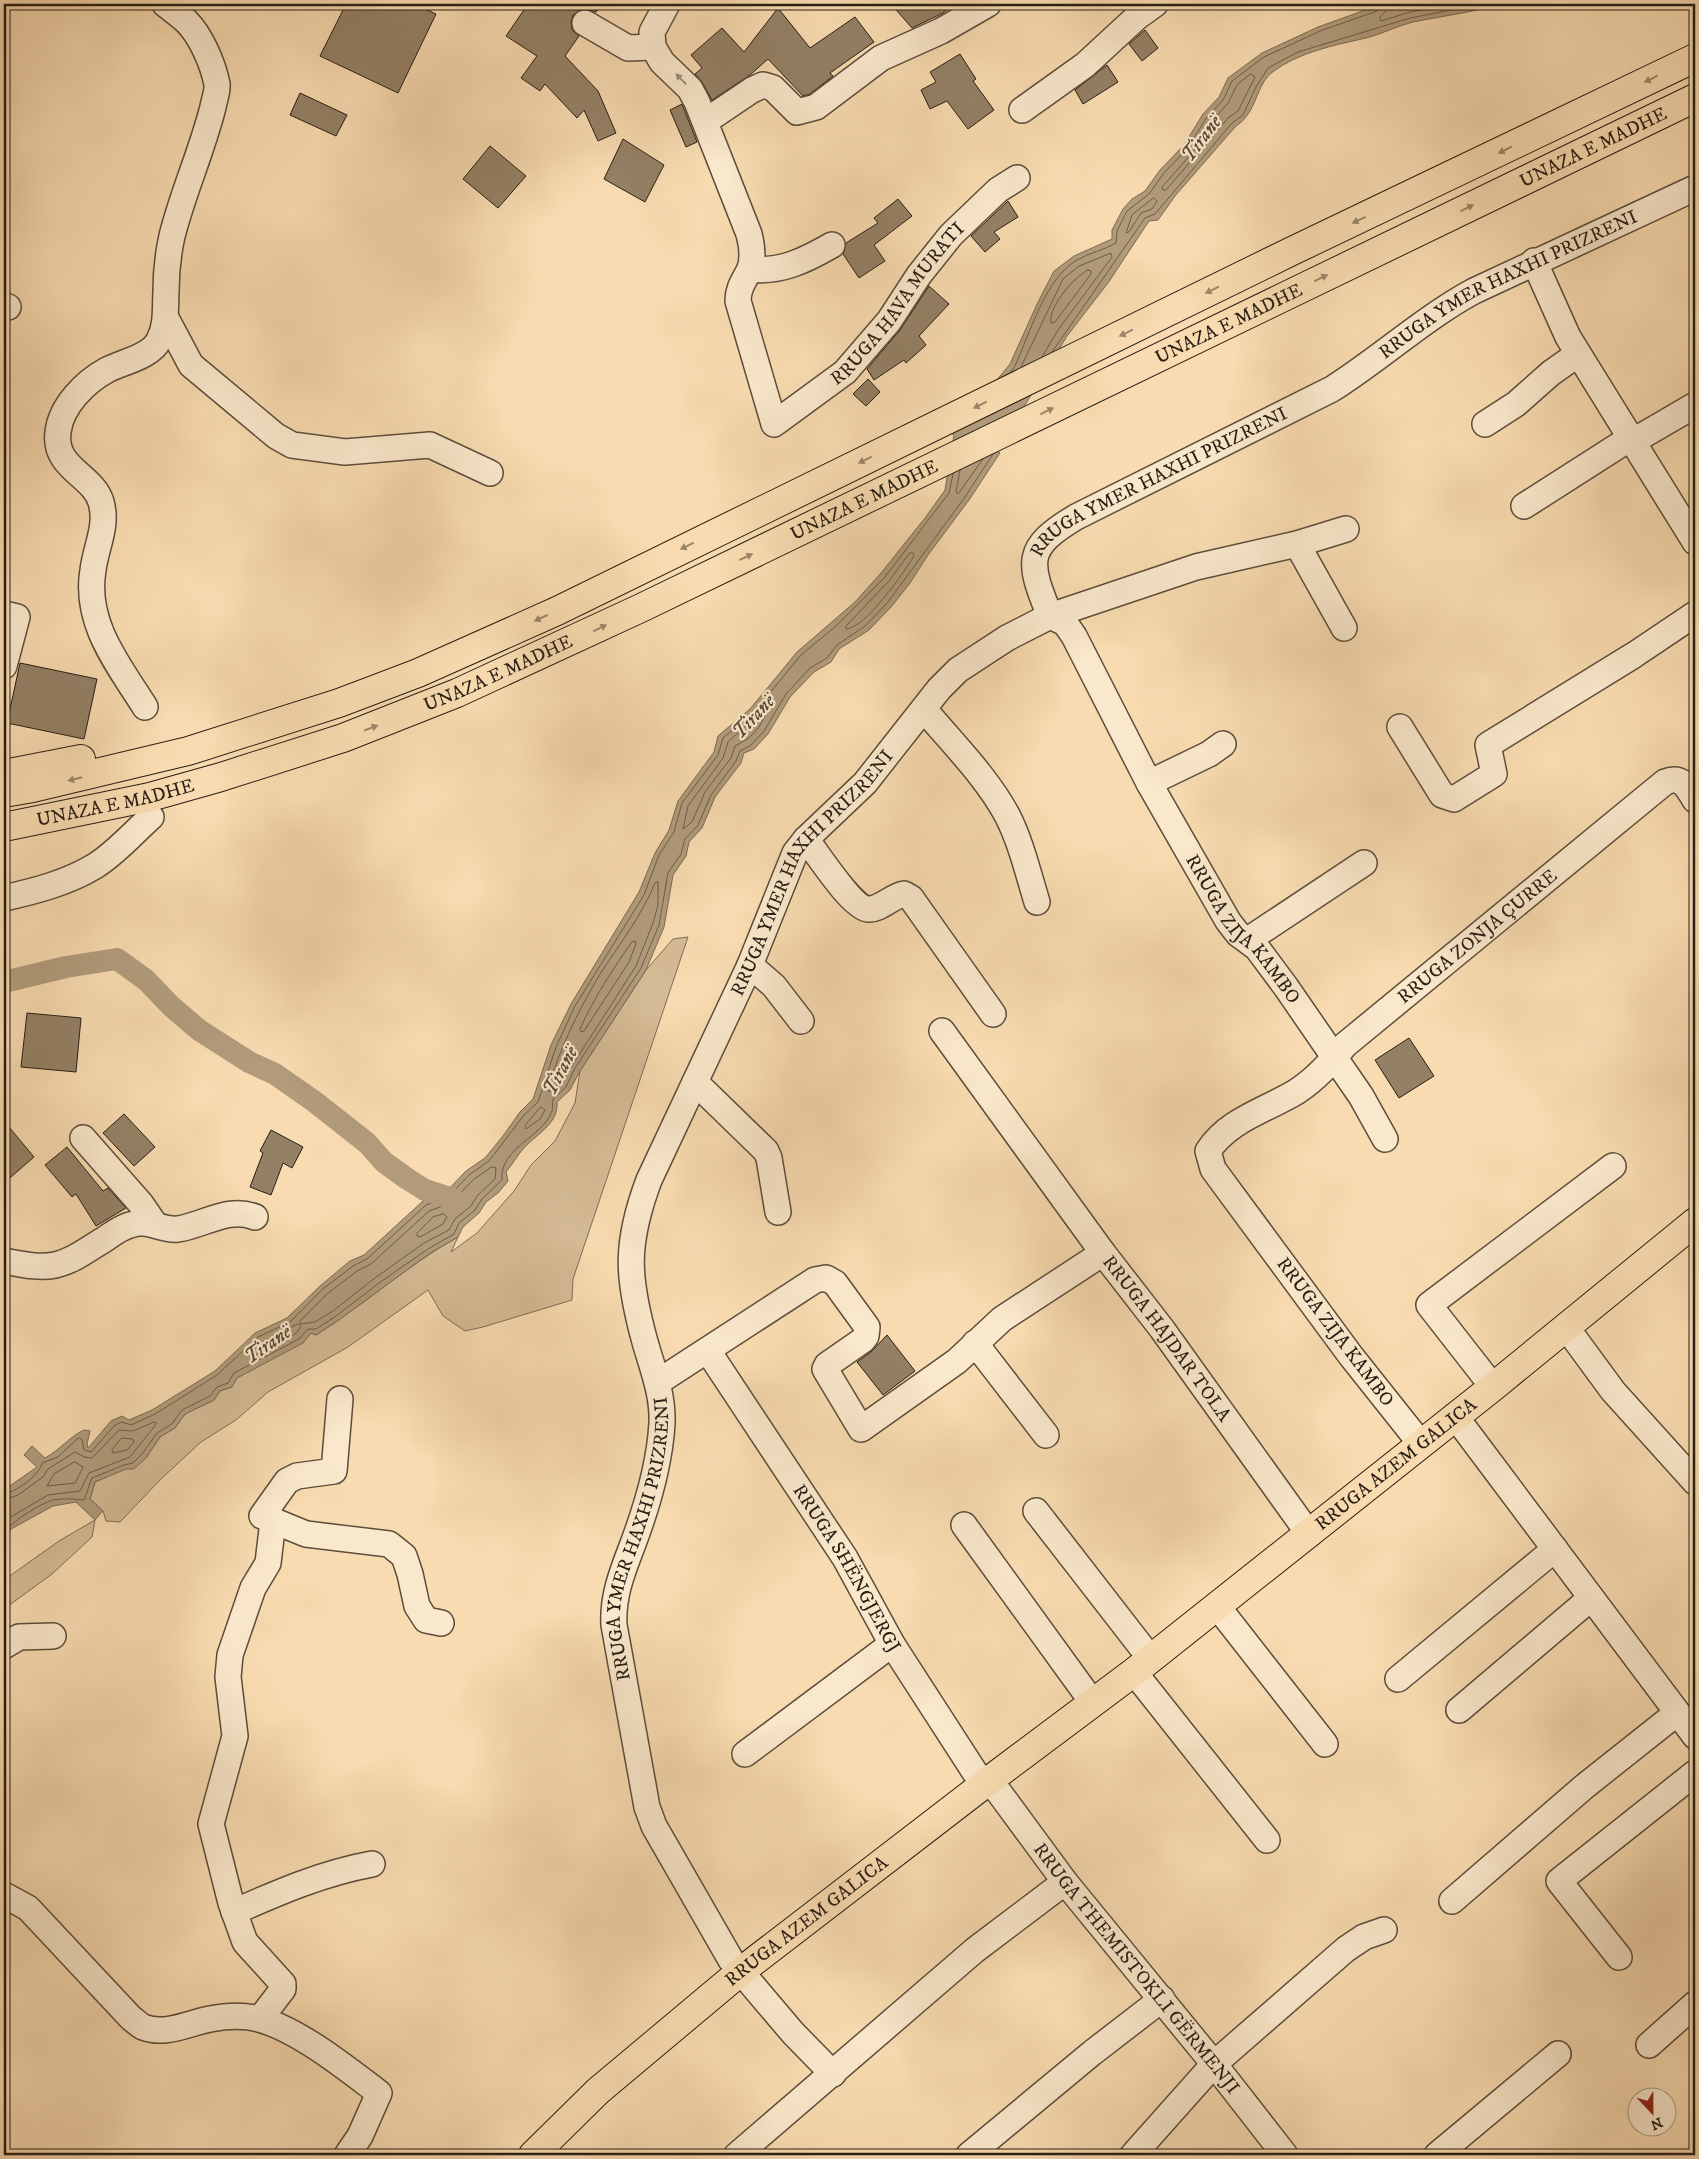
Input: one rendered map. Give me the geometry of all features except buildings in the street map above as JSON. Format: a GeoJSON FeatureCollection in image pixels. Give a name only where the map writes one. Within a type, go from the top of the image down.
{"type":"FeatureCollection","features":[{"type":"Feature","properties":{"kind":"main road","name":"UNAZA E MADHE"},"geometry":{"type":"LineString","coordinates":[[4,793],[33,788],[188,751],[321,709],[418,673],[496,638],[1695,58]]}},
{"type":"Feature","properties":{"kind":"main road","name":"UNAZA E MADHE"},"geometry":{"type":"LineString","coordinates":[[4,827],[150,797],[343,738],[457,693],[579,638],[1695,98]]}},
{"type":"Feature","properties":{"kind":"main road"},"geometry":{"type":"LineString","coordinates":[[4,774],[172,739],[280,708],[301,706],[321,709]]}},
{"type":"Feature","properties":{"kind":"main road"},"geometry":{"type":"LineString","coordinates":[[4,844],[236,790],[284,773],[343,738]]}},
{"type":"Feature","properties":{"kind":"main road","name":"RRUGA AZEM GALICA"},"geometry":{"type":"LineString","coordinates":[[541,2152],[643,2052],[740,1972],[1093,1703],[1309,1534],[1695,1222]]}},
{"type":"Feature","properties":{"kind":"street"},"geometry":{"type":"LineString","coordinates":[[145,707],[120,668],[94,617],[91,593],[92,571],[104,528],[104,514],[100,499],[70,467],[60,451],[58,432],[66,408],[81,389],[106,370],[147,352],[159,342],[166,318],[167,266],[172,235],[210,119],[218,86],[211,63],[188,23],[165,4]]}},
{"type":"Feature","properties":{"kind":"street"},"geometry":{"type":"LineString","coordinates":[[667,4],[652,32],[653,47],[662,62],[690,89],[706,121],[750,234],[752,251],[750,269],[768,271],[789,265],[808,258],[832,245]]}},
{"type":"Feature","properties":{"kind":"street"},"geometry":{"type":"LineString","coordinates":[[706,121],[752,90],[763,85],[773,88],[797,112],[807,111],[816,107],[881,58],[941,31],[988,4]]}},
{"type":"Feature","properties":{"kind":"street"},"geometry":{"type":"LineString","coordinates":[[1022,110],[1086,65],[1137,17],[1155,4]]}},
{"type":"Feature","properties":{"kind":"street"},"geometry":{"type":"LineString","coordinates":[[585,23],[628,48],[653,47]]}},
{"type":"Feature","properties":{"kind":"street","name":"RRUGA HAVA MURATI"},"geometry":{"type":"LineString","coordinates":[[750,269],[738,291],[738,302],[774,424],[845,372],[889,321],[919,275],[951,236],[998,190],[1017,178]]}},
{"type":"Feature","properties":{"kind":"street","name":"RRUGA YMER HAXHI PRIZRENI"},"geometry":{"type":"LineString","coordinates":[[833,2074],[792,2033],[740,1972],[691,1892],[650,1813],[635,1747],[612,1604],[652,1487],[659,1449],[662,1404],[658,1382],[634,1298],[630,1265],[631,1236],[648,1180],[750,966],[795,853],[806,839],[866,783],[939,689],[958,670],[1007,638],[1050,616],[1039,589],[1035,556],[1040,543],[1051,532],[1076,517],[1332,389],[1368,366],[1449,305],[1534,261],[1695,188]]}},
{"type":"Feature","properties":{"kind":"street"},"geometry":{"type":"LineString","coordinates":[[1534,261],[1578,354],[1695,542]]}},
{"type":"Feature","properties":{"kind":"street"},"geometry":{"type":"LineString","coordinates":[[166,318],[191,365],[276,436],[292,445],[345,452],[430,445],[490,473]]}},
{"type":"Feature","properties":{"kind":"street"},"geometry":{"type":"LineString","coordinates":[[1485,424],[1516,404],[1551,373],[1578,354]]}},
{"type":"Feature","properties":{"kind":"street"},"geometry":{"type":"LineString","coordinates":[[1524,506],[1621,444],[1632,440],[1695,405]]}},
{"type":"Feature","properties":{"kind":"street"},"geometry":{"type":"LineString","coordinates":[[1050,616],[1196,567],[1297,544],[1346,529]]}},
{"type":"Feature","properties":{"kind":"street"},"geometry":{"type":"LineString","coordinates":[[1297,544],[1344,628]]}},
{"type":"Feature","properties":{"kind":"street"},"geometry":{"type":"LineString","coordinates":[[1400,727],[1442,795],[1454,799],[1494,774],[1488,744],[1634,655],[1695,614]]}},
{"type":"Feature","properties":{"kind":"street"},"geometry":{"type":"LineString","coordinates":[[4,666],[10,616]]}},
{"type":"Feature","properties":{"kind":"street","name":"RRUGA ZIJA KAMBO"},"geometry":{"type":"LineString","coordinates":[[1050,616],[1065,623],[1074,636],[1149,784],[1228,920],[1238,934],[1257,948],[1286,987],[1334,1059],[1319,1076],[1294,1093],[1234,1125],[1213,1144],[1208,1151],[1209,1160],[1285,1268],[1421,1444]]}},
{"type":"Feature","properties":{"kind":"street"},"geometry":{"type":"LineString","coordinates":[[924,709],[993,792],[1017,837],[1037,902]]}},
{"type":"Feature","properties":{"kind":"street"},"geometry":{"type":"LineString","coordinates":[[1149,784],[1209,754],[1223,744]]}},
{"type":"Feature","properties":{"kind":"street","name":"RRUGA ZONJA ÇURRE"},"geometry":{"type":"LineString","coordinates":[[1334,1059],[1346,1045],[1665,782],[1673,778],[1681,780],[1695,800]]}},
{"type":"Feature","properties":{"kind":"street"},"geometry":{"type":"LineString","coordinates":[[4,898],[48,887],[96,865],[151,817]]}},
{"type":"Feature","properties":{"kind":"street"},"geometry":{"type":"LineString","coordinates":[[806,839],[848,894],[863,908],[870,910],[895,896],[904,894],[911,898],[993,1014]]}},
{"type":"Feature","properties":{"kind":"street"},"geometry":{"type":"LineString","coordinates":[[1248,940],[1364,863]]}},
{"type":"Feature","properties":{"kind":"street"},"geometry":{"type":"LineString","coordinates":[[750,966],[774,986],[801,1021]]}},
{"type":"Feature","properties":{"kind":"street","name":"RRUGA HAJDAR TOLA"},"geometry":{"type":"LineString","coordinates":[[942,1031],[1023,1146],[1103,1254],[1162,1329],[1309,1534]]}},
{"type":"Feature","properties":{"kind":"street"},"geometry":{"type":"LineString","coordinates":[[1334,1059],[1361,1096],[1385,1139]]}},
{"type":"Feature","properties":{"kind":"street"},"geometry":{"type":"LineString","coordinates":[[695,1082],[766,1151],[769,1158],[778,1212]]}},
{"type":"Feature","properties":{"kind":"street"},"geometry":{"type":"LineString","coordinates":[[83,1138],[142,1204],[154,1224]]}},
{"type":"Feature","properties":{"kind":"street"},"geometry":{"type":"LineString","coordinates":[[1493,1387],[1429,1305],[1613,1166]]}},
{"type":"Feature","properties":{"kind":"street"},"geometry":{"type":"LineString","coordinates":[[4,1261],[40,1266],[56,1266],[68,1262],[130,1224],[154,1224],[171,1230],[234,1213],[245,1213],[255,1217]]}},
{"type":"Feature","properties":{"kind":"street"},"geometry":{"type":"LineString","coordinates":[[658,1382],[815,1280],[820,1278],[831,1280],[867,1327],[866,1336],[863,1340],[827,1365],[825,1369],[861,1429],[957,1361],[1002,1319],[1103,1254]]}},
{"type":"Feature","properties":{"kind":"street"},"geometry":{"type":"LineString","coordinates":[[1566,1327],[1613,1391],[1695,1482]]}},
{"type":"Feature","properties":{"kind":"street"},"geometry":{"type":"LineString","coordinates":[[975,1343],[1046,1435]]}},
{"type":"Feature","properties":{"kind":"street","name":"RRUGA SHËNGJERGJ"},"geometry":{"type":"LineString","coordinates":[[708,1351],[845,1558],[892,1644],[948,1733],[976,1774],[987,1782]]}},
{"type":"Feature","properties":{"kind":"street"},"geometry":{"type":"LineString","coordinates":[[340,1399],[334,1471],[297,1476],[287,1481],[262,1516],[306,1534],[389,1544],[404,1556],[417,1606],[426,1620],[441,1623]]}},
{"type":"Feature","properties":{"kind":"street"},"geometry":{"type":"LineString","coordinates":[[1454,1416],[1695,1736]]}},
{"type":"Feature","properties":{"kind":"street"},"geometry":{"type":"LineString","coordinates":[[1036,1511],[1142,1665],[1267,1840]]}},
{"type":"Feature","properties":{"kind":"street"},"geometry":{"type":"LineString","coordinates":[[260,2019],[283,1989],[283,1984],[245,1942],[234,1912],[211,1824],[235,1736],[228,1677],[230,1655],[253,1588],[268,1563],[274,1521]]}},
{"type":"Feature","properties":{"kind":"street"},"geometry":{"type":"LineString","coordinates":[[964,1525],[1093,1703]]}},
{"type":"Feature","properties":{"kind":"street"},"geometry":{"type":"LineString","coordinates":[[1398,1679],[1556,1549]]}},
{"type":"Feature","properties":{"kind":"street"},"geometry":{"type":"LineString","coordinates":[[1459,1710],[1591,1598]]}},
{"type":"Feature","properties":{"kind":"street"},"geometry":{"type":"LineString","coordinates":[[1217,1606],[1325,1744]]}},
{"type":"Feature","properties":{"kind":"street"},"geometry":{"type":"LineString","coordinates":[[4,1646],[19,1637],[52,1636]]}},
{"type":"Feature","properties":{"kind":"street"},"geometry":{"type":"LineString","coordinates":[[745,1754],[892,1644]]}},
{"type":"Feature","properties":{"kind":"street"},"geometry":{"type":"LineString","coordinates":[[1452,1901],[1585,1786],[1677,1713]]}},
{"type":"Feature","properties":{"kind":"street"},"geometry":{"type":"LineString","coordinates":[[1619,1957],[1559,1881],[1695,1773]]}},
{"type":"Feature","properties":{"kind":"street","name":"RRUGA THEMISTOKLI GËRMENJI"},"geometry":{"type":"LineString","coordinates":[[987,1782],[998,1791],[1065,1882],[1214,2064],[1285,2155]]}},
{"type":"Feature","properties":{"kind":"street"},"geometry":{"type":"LineString","coordinates":[[234,1912],[314,1878],[372,1864]]}},
{"type":"Feature","properties":{"kind":"street"},"geometry":{"type":"LineString","coordinates":[[737,2155],[975,1950],[1065,1882]]}},
{"type":"Feature","properties":{"kind":"street"},"geometry":{"type":"LineString","coordinates":[[4,1895],[28,1908],[131,2018],[144,2027],[173,2028],[227,2017],[260,2019],[296,2036],[325,2054],[379,2093],[364,2129],[347,2155]]}},
{"type":"Feature","properties":{"kind":"street"},"geometry":{"type":"LineString","coordinates":[[1133,2155],[1214,2064],[1346,1949],[1364,1937],[1384,1930]]}},
{"type":"Feature","properties":{"kind":"street"},"geometry":{"type":"LineString","coordinates":[[969,2155],[1092,2053],[1162,2000]]}},
{"type":"Feature","properties":{"kind":"street"},"geometry":{"type":"LineString","coordinates":[[1650,2045],[1695,2004]]}},
{"type":"Feature","properties":{"kind":"street"},"geometry":{"type":"LineString","coordinates":[[1437,2155],[1558,2054]]}},
{"type":"Feature","properties":{"kind":"shaded area"},"geometry":{"type":"Polygon","coordinates":[[[688,937],[573,1279],[572,1300],[465,1331],[443,1316],[428,1290],[348,1347],[268,1392],[236,1420],[201,1442],[161,1479],[120,1522],[106,1521],[103,1511],[90,1499],[95,1482],[146,1458],[160,1437],[175,1428],[185,1414],[214,1400],[220,1391],[232,1387],[236,1378],[302,1343],[311,1333],[316,1335],[404,1272],[458,1237],[451,1252],[477,1233],[514,1191],[531,1165],[555,1141],[575,1103],[580,1071],[646,970],[673,939],[688,937]]]}},
{"type":"Feature","properties":{"kind":"shaded area"},"geometry":{"type":"Polygon","coordinates":[[[95,1520],[92,1537],[52,1574],[4,1609],[4,1580],[59,1541],[95,1520]]]}},
{"type":"Feature","properties":{"kind":"water","name":"Tiranë"},"geometry":{"type":"Polygon","coordinates":[[[1382,4],[1502,4],[1413,22],[1372,36],[1318,50],[1284,64],[1268,77],[1263,83],[1249,113],[1175,196],[1158,220],[1149,221],[1108,283],[1067,336],[997,451],[1000,453],[910,583],[892,606],[869,630],[839,649],[831,662],[814,672],[790,697],[768,734],[754,749],[744,753],[741,763],[715,797],[702,828],[689,842],[686,856],[673,875],[664,927],[646,970],[580,1071],[570,1090],[557,1102],[557,1110],[551,1123],[523,1149],[506,1172],[508,1181],[498,1193],[486,1202],[479,1213],[463,1227],[458,1237],[430,1253],[316,1335],[311,1333],[303,1343],[237,1378],[232,1387],[220,1391],[214,1400],[185,1414],[175,1428],[160,1437],[146,1458],[134,1469],[126,1469],[95,1482],[90,1499],[103,1511],[95,1520],[76,1502],[53,1506],[11,1529],[4,1543],[4,1490],[37,1467],[24,1455],[32,1446],[45,1458],[84,1430],[90,1431],[88,1448],[111,1421],[122,1416],[129,1420],[152,1410],[215,1371],[255,1333],[287,1318],[320,1286],[350,1261],[364,1255],[423,1201],[444,1194],[466,1171],[485,1158],[520,1112],[533,1099],[551,1045],[571,1004],[639,892],[655,853],[669,830],[678,801],[714,752],[718,736],[750,709],[797,652],[855,602],[925,518],[945,490],[954,435],[942,427],[959,426],[1010,364],[1054,271],[1074,256],[1112,239],[1112,230],[1123,209],[1132,199],[1145,191],[1160,170],[1184,145],[1203,114],[1219,97],[1228,78],[1262,53],[1318,27],[1382,4]]]}},
{"type":"Feature","properties":{"kind":"waterway"},"geometry":{"type":"LineString","coordinates":[[4,982],[66,967],[117,959],[146,980],[171,1006],[199,1030],[249,1062],[275,1074],[315,1102],[367,1143],[384,1162],[406,1178],[425,1190],[453,1199]]}}]}
